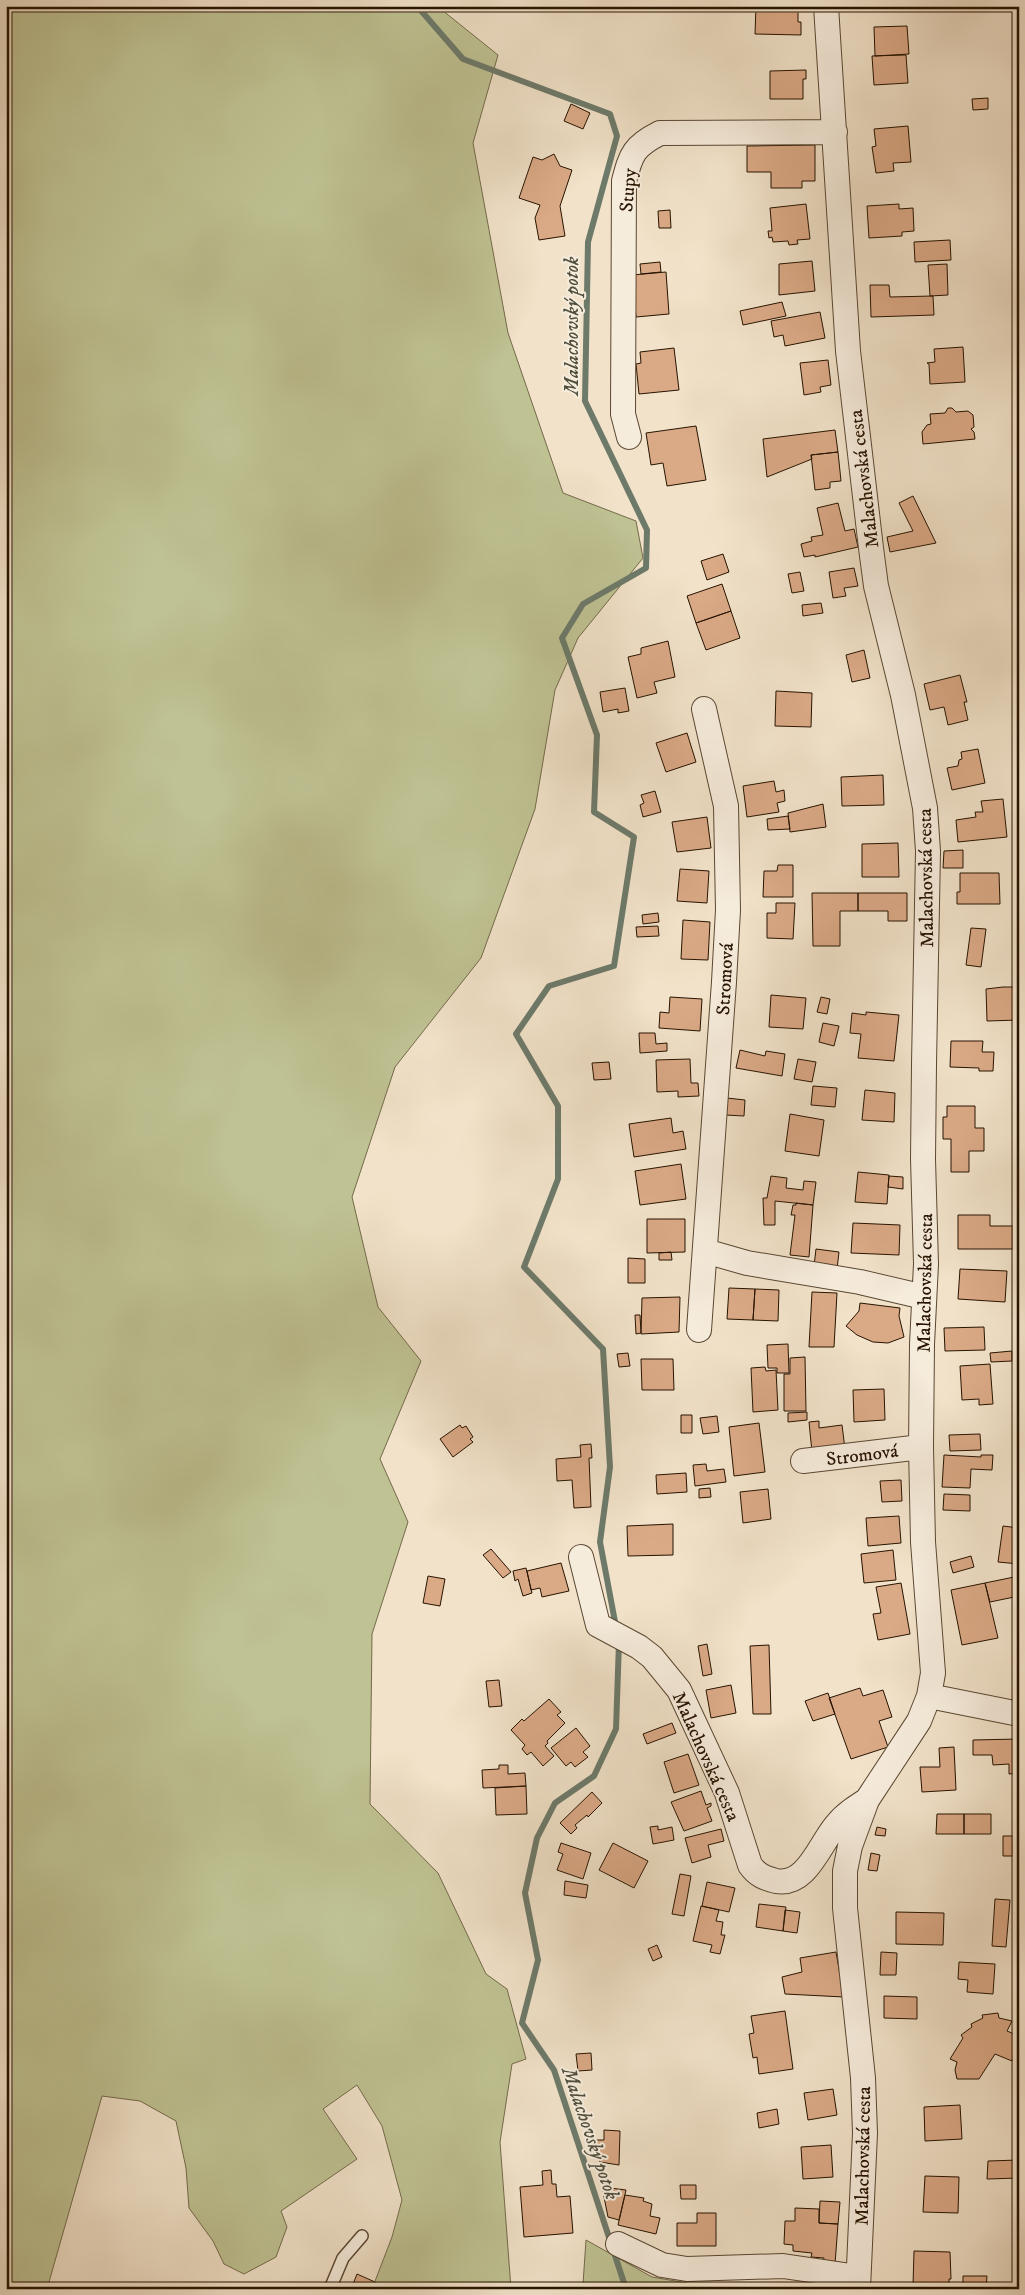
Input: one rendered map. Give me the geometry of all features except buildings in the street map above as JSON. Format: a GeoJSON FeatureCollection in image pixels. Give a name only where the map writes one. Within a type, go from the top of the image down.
{"type":"FeatureCollection","features":[{"type":"Feature","properties":{"kind":"street","name":"Malachovská cesta"},"geometry":{"type":"LineString","coordinates":[[618,2244],[662,2265],[687,2269],[783,2266],[858,2283],[865,2133],[863,2078],[845,1908],[845,1871],[850,1846],[867,1800],[919,1721],[929,1696],[933,1673],[923,1542],[921,1448],[926,1264],[924,1073],[928,851],[925,808],[903,695],[876,586],[871,548],[848,351],[826,6]]}},
{"type":"Feature","properties":{"kind":"street","name":"Stupy"},"geometry":{"type":"LineString","coordinates":[[629,437],[623,414],[623,395],[624,182],[630,158],[642,142],[660,133],[835,132]]}},
{"type":"Feature","properties":{"kind":"street","name":"Stromová"},"geometry":{"type":"LineString","coordinates":[[699,1330],[728,910],[728,825],[726,806],[704,709]]}},
{"type":"Feature","properties":{"kind":"street"},"geometry":{"type":"LineString","coordinates":[[705,1250],[747,1263],[860,1282],[924,1297]]}},
{"type":"Feature","properties":{"kind":"street","name":"Stromová"},"geometry":{"type":"LineString","coordinates":[[803,1461],[921,1448]]}},
{"type":"Feature","properties":{"kind":"street","name":"Malachovská cesta"},"geometry":{"type":"LineString","coordinates":[[581,1557],[598,1625],[616,1634],[652,1658],[679,1690],[728,1793],[750,1865],[757,1874],[780,1882],[793,1880],[803,1873],[837,1823],[867,1800]]}},
{"type":"Feature","properties":{"kind":"street"},"geometry":{"type":"LineString","coordinates":[[929,1696],[1019,1714]]}},
{"type":"Feature","properties":{"kind":"lane"},"geometry":{"type":"LineString","coordinates":[[330,2289],[343,2258],[362,2236]]}},
{"type":"Feature","properties":{"kind":"green space"},"geometry":{"type":"Polygon","coordinates":[[[6,6],[437,6],[498,55],[473,143],[508,333],[563,493],[636,521],[643,558],[578,638],[555,690],[535,809],[481,958],[395,1067],[352,1197],[378,1307],[421,1361],[380,1459],[408,1522],[372,1634],[370,1804],[438,1873],[486,1974],[507,1989],[526,2059],[512,2064],[500,2142],[511,2289],[372,2289],[392,2237],[402,2200],[382,2126],[357,2085],[323,2109],[357,2159],[281,2211],[287,2227],[276,2257],[244,2274],[224,2264],[213,2241],[189,2208],[186,2168],[176,2121],[140,2101],[102,2096],[47,2289],[6,2289],[6,6]]]}},
{"type":"Feature","properties":{"kind":"green space"},"geometry":{"type":"Polygon","coordinates":[[[586,2240],[652,2277],[687,2283],[687,2289],[580,2289],[583,2284],[586,2240]]]}},
{"type":"Feature","properties":{"kind":"waterway","name":"Malachovský potok"},"geometry":{"type":"LineString","coordinates":[[417,6],[463,59],[610,114],[617,136],[588,242],[585,401],[647,530],[646,568],[583,604],[562,638],[597,735],[594,812],[634,837],[614,966],[549,986],[516,1034],[558,1106],[558,1179],[524,1267],[603,1349],[610,1467],[600,1542],[616,1627]]}},
{"type":"Feature","properties":{"kind":"waterway","name":"Malachovský potok"},"geometry":{"type":"LineString","coordinates":[[619,1642],[616,1729],[594,1776],[555,1803],[537,1838],[525,1893],[538,1960],[522,2023],[554,2070],[626,2289]]}}]}
